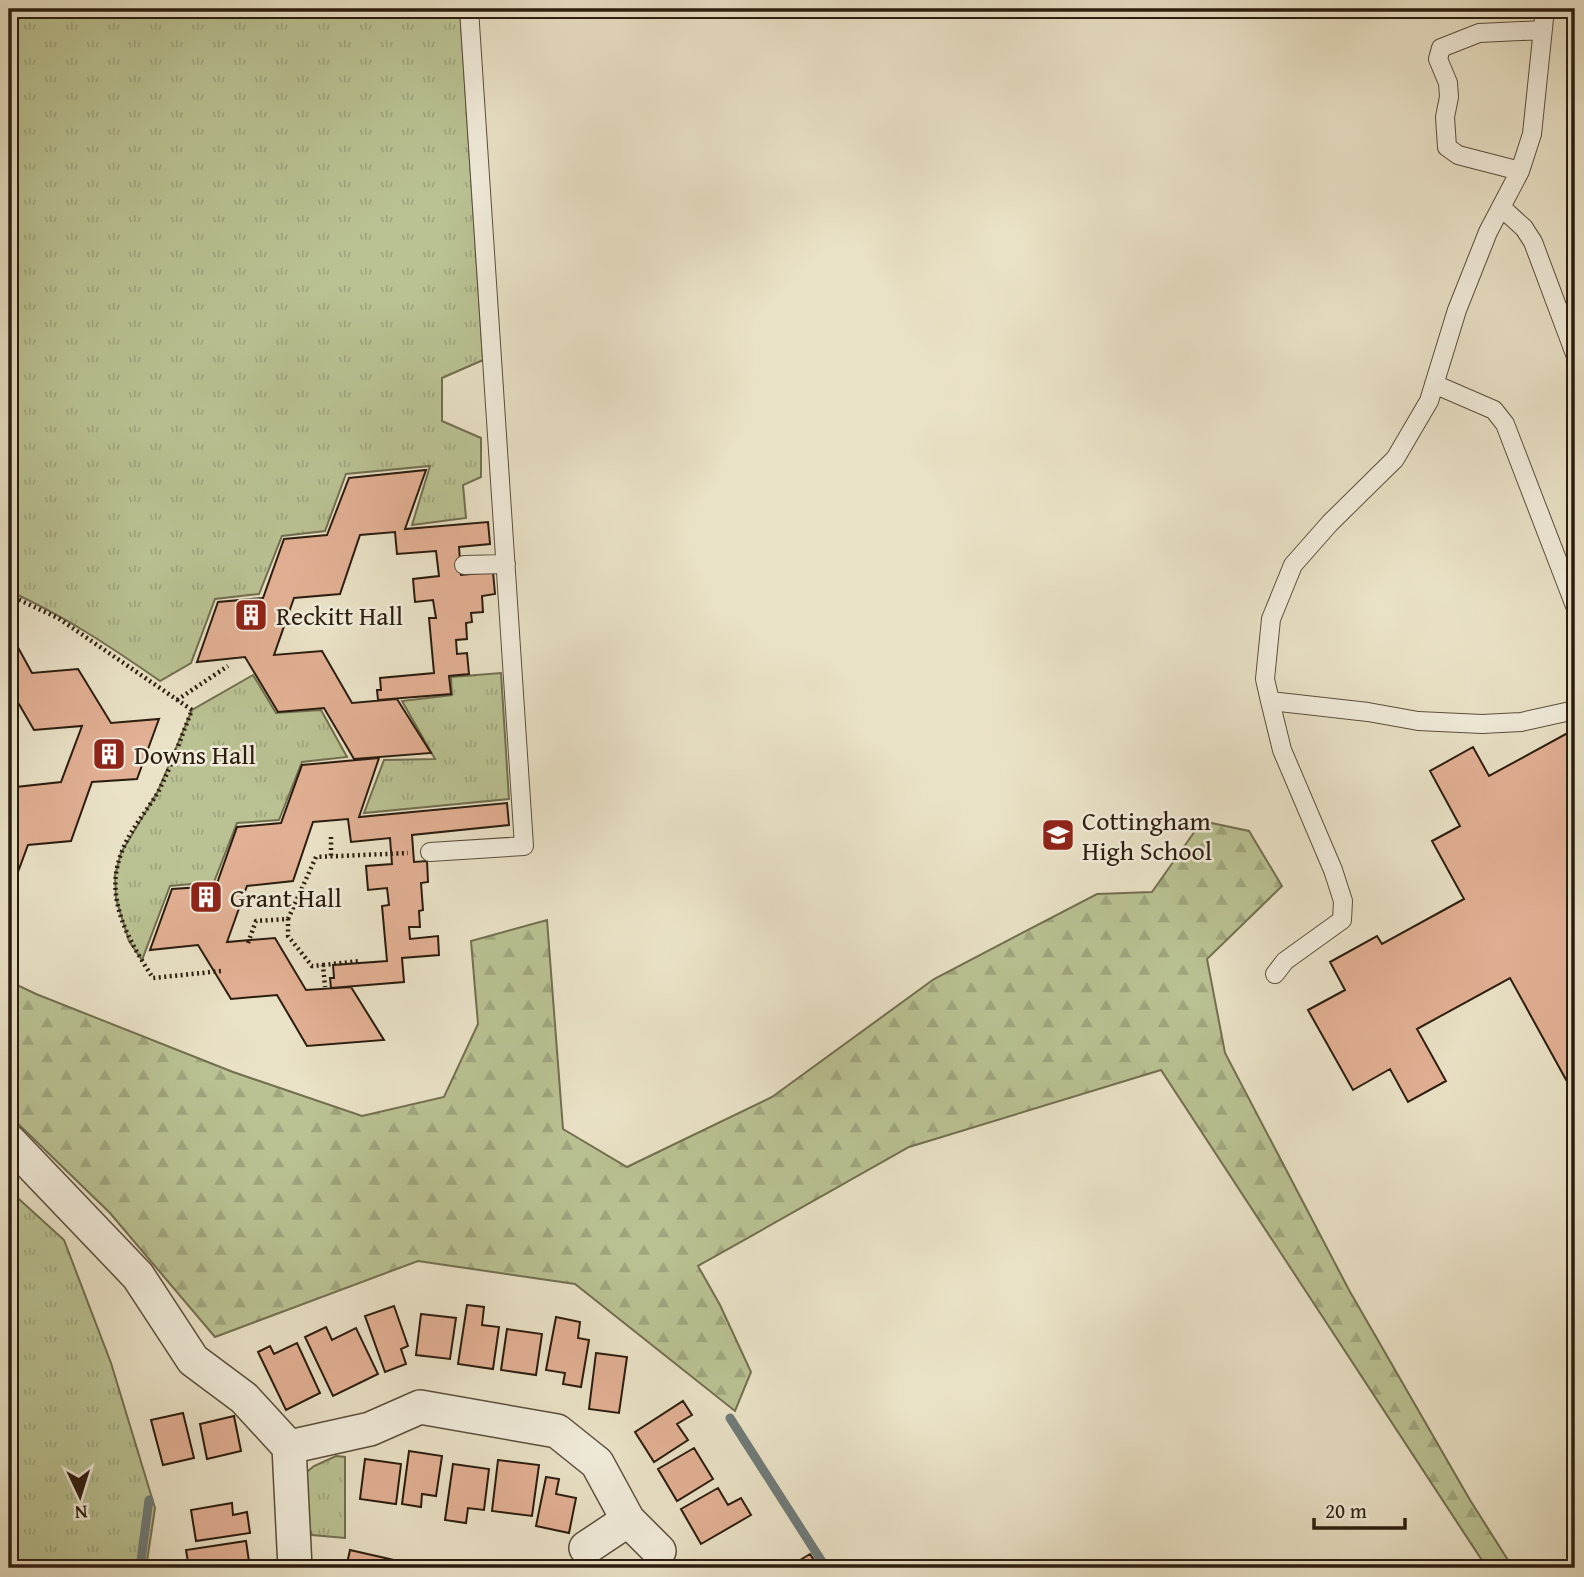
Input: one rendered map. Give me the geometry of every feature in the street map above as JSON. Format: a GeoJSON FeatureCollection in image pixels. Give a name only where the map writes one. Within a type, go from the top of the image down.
{"type":"FeatureCollection","features":[{"type":"Feature","properties":{"kind":"street"},"geometry":{"type":"LineString","coordinates":[[9,1141],[138,1276],[193,1360],[244,1398],[289,1447],[295,1568]]}},
{"type":"Feature","properties":{"kind":"street"},"geometry":{"type":"LineString","coordinates":[[289,1447],[370,1429],[420,1407],[557,1431],[597,1462],[628,1520],[659,1551]]}},
{"type":"Feature","properties":{"kind":"street"},"geometry":{"type":"LineString","coordinates":[[586,1548],[628,1520]]}},
{"type":"Feature","properties":{"kind":"lane"},"geometry":{"type":"LineString","coordinates":[[430,852],[524,846],[469,9]]}},
{"type":"Feature","properties":{"kind":"lane"},"geometry":{"type":"LineString","coordinates":[[1275,974],[1285,961],[1342,920],[1344,909],[1333,870],[1282,751],[1265,679],[1271,619],[1293,565],[1330,523],[1395,458],[1429,401],[1461,299],[1488,232],[1520,172],[1532,134],[1545,9]]}},
{"type":"Feature","properties":{"kind":"lane"},"geometry":{"type":"LineString","coordinates":[[1520,172],[1458,155],[1447,147],[1445,117],[1449,97],[1448,83],[1438,59],[1441,48],[1479,33],[1543,30]]}},
{"type":"Feature","properties":{"kind":"lane"},"geometry":{"type":"LineString","coordinates":[[1501,207],[1524,228],[1533,242],[1575,354]]}},
{"type":"Feature","properties":{"kind":"lane"},"geometry":{"type":"LineString","coordinates":[[1434,384],[1494,410],[1506,424],[1575,606]]}},
{"type":"Feature","properties":{"kind":"lane"},"geometry":{"type":"LineString","coordinates":[[464,565],[506,564]]}},
{"type":"Feature","properties":{"kind":"lane"},"geometry":{"type":"LineString","coordinates":[[1270,701],[1368,712],[1418,721],[1482,724],[1521,722],[1575,710]]}},
{"type":"Feature","properties":{"kind":"path"},"geometry":{"type":"LineString","coordinates":[[9,595],[58,618],[192,710],[158,791],[121,853],[116,875],[117,907],[129,941],[153,978],[221,971]]}},
{"type":"Feature","properties":{"kind":"path"},"geometry":{"type":"LineString","coordinates":[[177,699],[228,666]]}},
{"type":"Feature","properties":{"kind":"path"},"geometry":{"type":"LineString","coordinates":[[331,837],[331,857]]}},
{"type":"Feature","properties":{"kind":"path"},"geometry":{"type":"LineString","coordinates":[[360,961],[312,966],[288,936],[288,919],[316,857],[430,852]]}},
{"type":"Feature","properties":{"kind":"path"},"geometry":{"type":"LineString","coordinates":[[248,943],[256,921],[288,919]]}},
{"type":"Feature","properties":{"kind":"path"},"geometry":{"type":"LineString","coordinates":[[323,965],[325,987]]}},
{"type":"Feature","properties":{"kind":"green space"},"geometry":{"type":"Polygon","coordinates":[[[9,9],[460,9],[483,360],[442,378],[442,421],[481,438],[481,477],[463,485],[466,518],[412,525],[430,466],[346,474],[325,531],[282,536],[259,594],[215,599],[191,663],[160,681],[86,632],[9,591],[9,9]]]}},
{"type":"Feature","properties":{"kind":"green space"},"geometry":{"type":"Polygon","coordinates":[[[501,673],[509,799],[364,813],[384,760],[435,759],[402,701],[452,695],[451,677],[501,673]]]}},
{"type":"Feature","properties":{"kind":"green space"},"geometry":{"type":"Polygon","coordinates":[[[253,675],[276,713],[321,710],[347,757],[302,762],[279,820],[237,823],[214,882],[170,886],[142,960],[129,941],[116,899],[115,875],[121,853],[158,791],[192,710],[253,675]]]}},
{"type":"Feature","properties":{"kind":"green space"},"geometry":{"type":"Polygon","coordinates":[[[1202,821],[1249,831],[1282,886],[1207,959],[1225,1053],[1349,1290],[1470,1500],[1513,1568],[1487,1568],[1161,1070],[909,1147],[698,1266],[720,1305],[751,1372],[735,1411],[575,1284],[418,1261],[215,1337],[110,1213],[9,1115],[9,981],[233,1072],[362,1116],[444,1097],[478,1024],[471,941],[547,920],[563,1129],[627,1167],[772,1097],[934,979],[1097,894],[1152,892],[1202,821]]]}},
{"type":"Feature","properties":{"kind":"green space"},"geometry":{"type":"Polygon","coordinates":[[[9,1190],[64,1240],[111,1363],[155,1508],[146,1568],[9,1568],[9,1190]]]}},
{"type":"Feature","properties":{"kind":"green space"},"geometry":{"type":"Polygon","coordinates":[[[336,1456],[345,1457],[345,1538],[312,1535],[303,1510],[302,1476],[314,1466],[336,1456]]]}},
{"type":"Feature","properties":{"kind":"building","name":"Reckitt Hall"},"geometry":{"type":"Polygon","coordinates":[[[426,470],[405,529],[488,522],[490,544],[459,547],[461,575],[493,572],[495,594],[482,596],[483,612],[471,613],[472,622],[466,623],[467,639],[456,640],[457,654],[467,653],[469,674],[449,676],[451,694],[378,700],[380,678],[434,673],[429,618],[436,618],[433,600],[415,602],[413,579],[439,576],[436,551],[397,554],[395,532],[360,535],[340,594],[294,598],[274,655],[322,651],[352,703],[397,699],[431,753],[354,759],[324,708],[278,712],[245,657],[197,662],[218,602],[263,598],[284,539],[327,535],[349,478],[426,470]]]}},
{"type":"Feature","properties":{"kind":"building","name":"Downs Hall"},"geometry":{"type":"Polygon","coordinates":[[[9,631],[32,673],[78,669],[111,723],[159,719],[137,779],[92,782],[71,841],[28,845],[9,896],[9,806],[16,787],[61,782],[82,726],[34,730],[9,687],[9,631]]]}},
{"type":"Feature","properties":{"kind":"building"},"geometry":{"type":"Polygon","coordinates":[[[1575,729],[1575,1096],[1510,978],[1417,1029],[1446,1081],[1408,1102],[1390,1069],[1353,1090],[1308,1010],[1345,990],[1330,962],[1377,936],[1382,944],[1464,899],[1432,841],[1460,826],[1430,771],[1473,747],[1489,776],[1575,729]]]}},
{"type":"Feature","properties":{"kind":"building","name":"Grant Hall"},"geometry":{"type":"Polygon","coordinates":[[[379,758],[359,817],[507,803],[509,825],[412,835],[414,862],[427,861],[428,882],[421,883],[423,910],[419,911],[420,927],[409,927],[410,939],[438,936],[439,955],[402,958],[404,982],[331,988],[330,978],[334,978],[333,965],[387,961],[382,906],[389,905],[387,888],[368,890],[366,866],[392,864],[390,838],[351,842],[348,819],[313,822],[293,881],[247,886],[227,942],[275,938],[306,990],[351,987],[384,1040],[307,1046],[277,995],[231,999],[198,945],[150,950],[172,889],[216,886],[237,827],[281,823],[302,765],[379,758]]]}},
{"type":"Feature","properties":{"kind":"building"},"geometry":{"type":"Polygon","coordinates":[[[467,1305],[484,1307],[482,1325],[499,1327],[493,1369],[458,1364],[467,1305]]]}},
{"type":"Feature","properties":{"kind":"building"},"geometry":{"type":"Polygon","coordinates":[[[394,1306],[408,1346],[401,1349],[406,1364],[385,1372],[365,1316],[394,1306]]]}},
{"type":"Feature","properties":{"kind":"building"},"geometry":{"type":"Polygon","coordinates":[[[421,1314],[456,1318],[450,1359],[416,1355],[421,1314]]]}},
{"type":"Feature","properties":{"kind":"building"},"geometry":{"type":"Polygon","coordinates":[[[556,1317],[580,1322],[578,1338],[589,1340],[581,1387],[563,1384],[565,1373],[546,1370],[556,1317]]]}},
{"type":"Feature","properties":{"kind":"building"},"geometry":{"type":"Polygon","coordinates":[[[326,1327],[332,1340],[356,1328],[378,1374],[333,1396],[305,1337],[326,1327]]]}},
{"type":"Feature","properties":{"kind":"building"},"geometry":{"type":"Polygon","coordinates":[[[507,1329],[542,1334],[536,1375],[501,1370],[507,1329]]]}},
{"type":"Feature","properties":{"kind":"building"},"geometry":{"type":"Polygon","coordinates":[[[297,1343],[320,1393],[286,1410],[258,1352],[270,1346],[274,1354],[297,1343]]]}},
{"type":"Feature","properties":{"kind":"building"},"geometry":{"type":"Polygon","coordinates":[[[596,1353],[627,1357],[619,1413],[589,1409],[596,1353]]]}},
{"type":"Feature","properties":{"kind":"building"},"geometry":{"type":"Polygon","coordinates":[[[683,1401],[692,1415],[677,1424],[688,1440],[654,1462],[635,1432],[683,1401]]]}},
{"type":"Feature","properties":{"kind":"building"},"geometry":{"type":"Polygon","coordinates":[[[183,1413],[194,1458],[163,1465],[151,1420],[183,1413]]]}},
{"type":"Feature","properties":{"kind":"building"},"geometry":{"type":"Polygon","coordinates":[[[234,1416],[241,1451],[207,1459],[200,1424],[234,1416]]]}},
{"type":"Feature","properties":{"kind":"building"},"geometry":{"type":"Polygon","coordinates":[[[694,1448],[713,1479],[677,1501],[658,1469],[694,1448]]]}},
{"type":"Feature","properties":{"kind":"building"},"geometry":{"type":"Polygon","coordinates":[[[409,1451],[442,1456],[436,1496],[422,1494],[421,1507],[402,1504],[409,1451]]]}},
{"type":"Feature","properties":{"kind":"building"},"geometry":{"type":"Polygon","coordinates":[[[365,1459],[401,1464],[396,1504],[360,1499],[365,1459]]]}},
{"type":"Feature","properties":{"kind":"building"},"geometry":{"type":"Polygon","coordinates":[[[498,1460],[539,1465],[532,1516],[492,1511],[498,1460]]]}},
{"type":"Feature","properties":{"kind":"building"},"geometry":{"type":"Polygon","coordinates":[[[453,1464],[489,1469],[484,1510],[468,1508],[466,1523],[445,1520],[453,1464]]]}},
{"type":"Feature","properties":{"kind":"building"},"geometry":{"type":"Polygon","coordinates":[[[546,1477],[559,1479],[556,1494],[576,1498],[569,1533],[536,1526],[546,1477]]]}},
{"type":"Feature","properties":{"kind":"building"},"geometry":{"type":"Polygon","coordinates":[[[718,1488],[728,1505],[741,1498],[751,1515],[701,1544],[681,1509],[718,1488]]]}},
{"type":"Feature","properties":{"kind":"building"},"geometry":{"type":"Polygon","coordinates":[[[232,1503],[233,1515],[247,1512],[250,1533],[196,1541],[191,1510],[232,1503]]]}},
{"type":"Feature","properties":{"kind":"building"},"geometry":{"type":"Polygon","coordinates":[[[246,1541],[250,1568],[189,1568],[186,1550],[246,1541]]]}},
{"type":"Feature","properties":{"kind":"building"},"geometry":{"type":"Polygon","coordinates":[[[350,1550],[394,1560],[392,1568],[346,1568],[350,1550]]]}},
{"type":"Feature","properties":{"kind":"building"},"geometry":{"type":"Polygon","coordinates":[[[810,1554],[819,1568],[787,1568],[810,1554]]]}},
{"type":"Feature","properties":{"kind":"waterway"},"geometry":{"type":"LineString","coordinates":[[730,1418],[826,1568]]}},
{"type":"Feature","properties":{"kind":"waterway"},"geometry":{"type":"LineString","coordinates":[[140,1568],[149,1500]]}},
{"type":"Feature","properties":{"kind":"place","name":"Reckitt Hall"},"geometry":{"type":"Point","coordinates":[251,615]}},
{"type":"Feature","properties":{"kind":"place","name":"Downs Hall"},"geometry":{"type":"Point","coordinates":[109,754]}},
{"type":"Feature","properties":{"kind":"place","name":"Cottingham High School"},"geometry":{"type":"Point","coordinates":[1058,835]}},
{"type":"Feature","properties":{"kind":"place","name":"Grant Hall"},"geometry":{"type":"Point","coordinates":[206,897]}}]}
